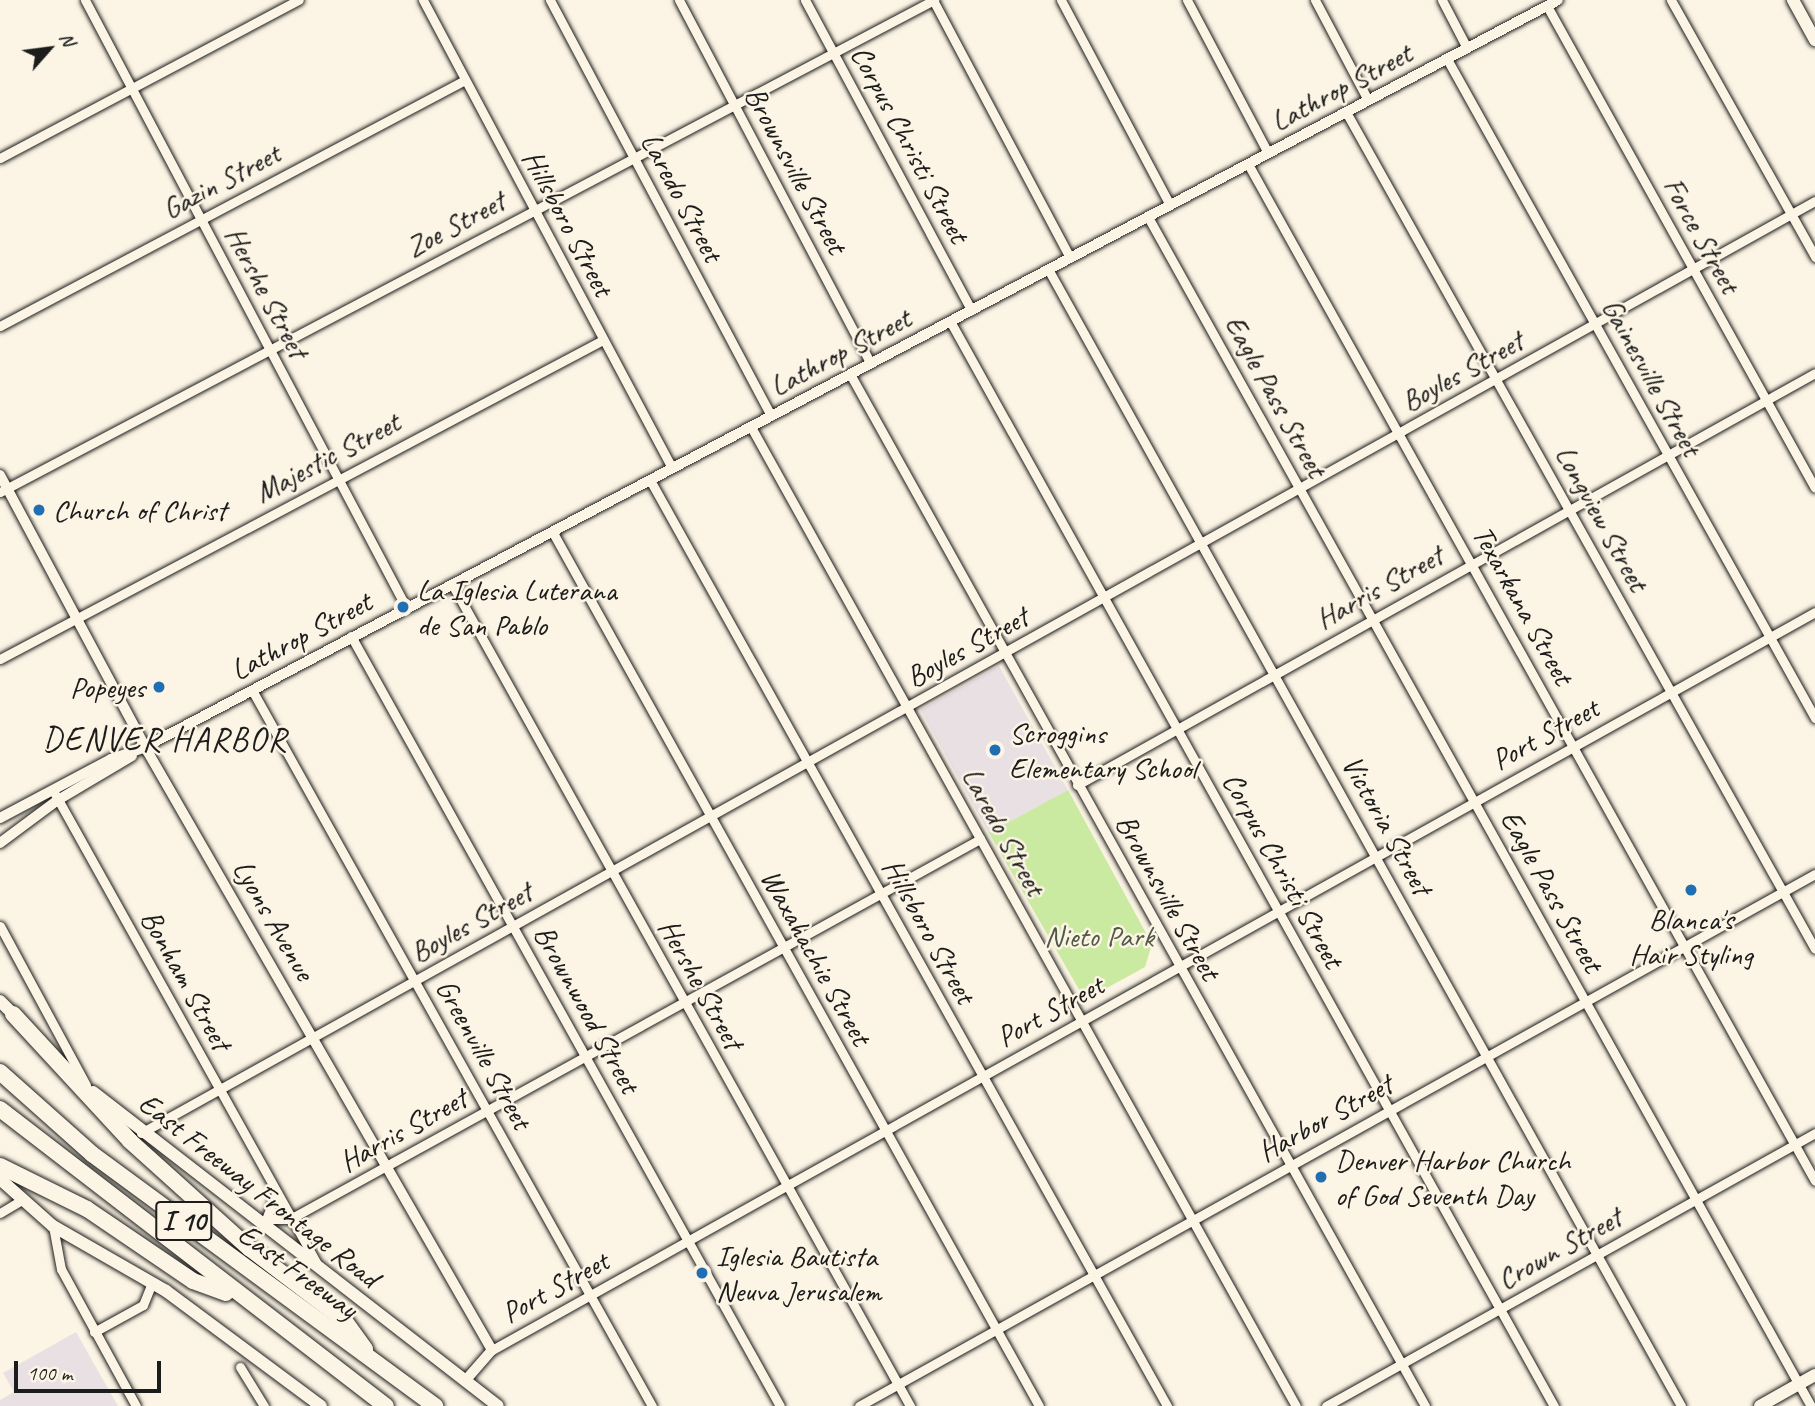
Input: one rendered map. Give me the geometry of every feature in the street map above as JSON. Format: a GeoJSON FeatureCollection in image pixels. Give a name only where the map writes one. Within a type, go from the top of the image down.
{"type":"FeatureCollection","features":[{"type":"Feature","properties":{"kind":"highway"},"geometry":{"type":"LineString","coordinates":[[13,1014],[130,1141],[249,1248],[344,1320],[375,1362]]}},
{"type":"Feature","properties":{"kind":"highway","name":"East Freeway"},"geometry":{"type":"LineString","coordinates":[[0,1072],[92,1154],[435,1406]]}},
{"type":"Feature","properties":{"kind":"highway","name":"East Freeway"},"geometry":{"type":"LineString","coordinates":[[0,1110],[241,1298],[386,1406]]}},
{"type":"Feature","properties":{"kind":"highway"},"geometry":{"type":"LineString","coordinates":[[0,1166],[87,1209],[193,1281],[241,1298]]}},
{"type":"Feature","properties":{"kind":"main road"},"geometry":{"type":"LineString","coordinates":[[1793,0],[1815,40]]}},
{"type":"Feature","properties":{"kind":"main road","name":"East Freeway Frontage Road"},"geometry":{"type":"LineString","coordinates":[[0,1001],[87,1087],[141,1133],[264,1222],[323,1274],[498,1406]]}},
{"type":"Feature","properties":{"kind":"main road"},"geometry":{"type":"LineString","coordinates":[[0,1179],[53,1226],[152,1283],[321,1406]]}},
{"type":"Feature","properties":{"kind":"main road"},"geometry":{"type":"LineString","coordinates":[[1760,1406],[1815,1375]]}},
{"type":"Feature","properties":{"kind":"street","name":"Hershe Street"},"geometry":{"type":"LineString","coordinates":[[85,0],[406,607]]}},
{"type":"Feature","properties":{"kind":"street"},"geometry":{"type":"LineString","coordinates":[[0,158],[299,0]]}},
{"type":"Feature","properties":{"kind":"street","name":"Hillsboro Street"},"geometry":{"type":"LineString","coordinates":[[423,0],[671,468]]}},
{"type":"Feature","properties":{"kind":"street","name":"Laredo Street"},"geometry":{"type":"LineString","coordinates":[[550,0],[771,416]]}},
{"type":"Feature","properties":{"kind":"street","name":"Brownsville Street"},"geometry":{"type":"LineString","coordinates":[[679,0],[870,363]]}},
{"type":"Feature","properties":{"kind":"street","name":"Corpus Christi Street"},"geometry":{"type":"LineString","coordinates":[[805,0],[971,310]]}},
{"type":"Feature","properties":{"kind":"street"},"geometry":{"type":"LineString","coordinates":[[933,0],[1070,258]]}},
{"type":"Feature","properties":{"kind":"street","name":"Zoe Street"},"geometry":{"type":"LineString","coordinates":[[4,490],[933,0]]}},
{"type":"Feature","properties":{"kind":"street"},"geometry":{"type":"LineString","coordinates":[[1061,0],[1170,205]]}},
{"type":"Feature","properties":{"kind":"street"},"geometry":{"type":"LineString","coordinates":[[1187,0],[1268,153]]}},
{"type":"Feature","properties":{"kind":"street"},"geometry":{"type":"LineString","coordinates":[[1315,0],[1368,100]]}},
{"type":"Feature","properties":{"kind":"street"},"geometry":{"type":"LineString","coordinates":[[1442,0],[1467,48]]}},
{"type":"Feature","properties":{"kind":"street","name":"Lathrop Street"},"geometry":{"type":"LineString","coordinates":[[0,818],[56,795],[351,636],[1558,0]]}},
{"type":"Feature","properties":{"kind":"street"},"geometry":{"type":"LineString","coordinates":[[1671,0],[1815,257]]}},
{"type":"Feature","properties":{"kind":"street","name":"Force Street"},"geometry":{"type":"LineString","coordinates":[[1547,6],[1815,488]]}},
{"type":"Feature","properties":{"kind":"street","name":"Gainesville Street"},"geometry":{"type":"LineString","coordinates":[[1447,59],[1815,718]]}},
{"type":"Feature","properties":{"kind":"street","name":"Gazin Street"},"geometry":{"type":"LineString","coordinates":[[0,326],[465,80]]}},
{"type":"Feature","properties":{"kind":"street","name":"Longview Street"},"geometry":{"type":"LineString","coordinates":[[1346,112],[1815,949]]}},
{"type":"Feature","properties":{"kind":"street","name":"Texarkana Street"},"geometry":{"type":"LineString","coordinates":[[1248,164],[1815,1181]]}},
{"type":"Feature","properties":{"kind":"street","name":"Boyles Street"},"geometry":{"type":"LineString","coordinates":[[141,1133],[1595,326],[1815,201]]}},
{"type":"Feature","properties":{"kind":"street","name":"Eagle Pass Street"},"geometry":{"type":"LineString","coordinates":[[1148,216],[1811,1406]]}},
{"type":"Feature","properties":{"kind":"street","name":"Victoria Street"},"geometry":{"type":"LineString","coordinates":[[1048,269],[1681,1406]]}},
{"type":"Feature","properties":{"kind":"street","name":"Corpus Christi Street"},"geometry":{"type":"LineString","coordinates":[[950,321],[1554,1406]]}},
{"type":"Feature","properties":{"kind":"street","name":"Majestic Street"},"geometry":{"type":"LineString","coordinates":[[0,659],[603,340]]}},
{"type":"Feature","properties":{"kind":"street","name":"Harris Street"},"geometry":{"type":"LineString","coordinates":[[1077,785],[1176,727],[1815,373]]}},
{"type":"Feature","properties":{"kind":"street","name":"Brownsville Street"},"geometry":{"type":"LineString","coordinates":[[850,374],[1425,1406]]}},
{"type":"Feature","properties":{"kind":"street","name":"Laredo Street"},"geometry":{"type":"LineString","coordinates":[[751,427],[1296,1406]]}},
{"type":"Feature","properties":{"kind":"street","name":"Lyons Avenue"},"geometry":{"type":"LineString","coordinates":[[0,475],[4,490],[145,747],[492,1350]]}},
{"type":"Feature","properties":{"kind":"street","name":"Hillsboro Street"},"geometry":{"type":"LineString","coordinates":[[650,480],[1167,1406]]}},
{"type":"Feature","properties":{"kind":"street","name":"Waxahachie Street"},"geometry":{"type":"LineString","coordinates":[[552,531],[1039,1406]]}},
{"type":"Feature","properties":{"kind":"street","name":"Hershe Street"},"geometry":{"type":"LineString","coordinates":[[452,584],[610,872],[910,1406]]}},
{"type":"Feature","properties":{"kind":"street","name":"Port Street"},"geometry":{"type":"LineString","coordinates":[[492,1350],[1815,612]]}},
{"type":"Feature","properties":{"kind":"street","name":"Brownwood Street"},"geometry":{"type":"LineString","coordinates":[[351,636],[780,1406]]}},
{"type":"Feature","properties":{"kind":"street","name":"Greenville Street"},"geometry":{"type":"LineString","coordinates":[[252,690],[652,1406]]}},
{"type":"Feature","properties":{"kind":"street","name":"Lathrop Street"},"geometry":{"type":"LineString","coordinates":[[0,843],[56,795]]}},
{"type":"Feature","properties":{"kind":"street","name":"Bonham Street"},"geometry":{"type":"LineString","coordinates":[[56,795],[276,1194],[323,1274]]}},
{"type":"Feature","properties":{"kind":"street","name":"Harris Street"},"geometry":{"type":"LineString","coordinates":[[290,1219],[389,1167],[980,839]]}},
{"type":"Feature","properties":{"kind":"street","name":"Harbor Street"},"geometry":{"type":"LineString","coordinates":[[859,1406],[1815,874]]}},
{"type":"Feature","properties":{"kind":"street"},"geometry":{"type":"LineString","coordinates":[[0,926],[87,1087]]}},
{"type":"Feature","properties":{"kind":"street","name":"Crown Street"},"geometry":{"type":"LineString","coordinates":[[1326,1406],[1815,1133]]}},
{"type":"Feature","properties":{"kind":"street"},"geometry":{"type":"LineString","coordinates":[[276,1194],[264,1222],[290,1219]]}},
{"type":"Feature","properties":{"kind":"street"},"geometry":{"type":"LineString","coordinates":[[0,1213],[22,1199]]}},
{"type":"Feature","properties":{"kind":"street"},"geometry":{"type":"LineString","coordinates":[[53,1226],[61,1269],[136,1406]]}},
{"type":"Feature","properties":{"kind":"street"},"geometry":{"type":"LineString","coordinates":[[94,1332],[144,1305],[152,1283]]}},
{"type":"Feature","properties":{"kind":"street"},"geometry":{"type":"LineString","coordinates":[[465,1381],[492,1350]]}},
{"type":"Feature","properties":{"kind":"street"},"geometry":{"type":"LineString","coordinates":[[240,1367],[264,1406]]}},
{"type":"Feature","properties":{"kind":"shaded area","name":"Scroggins Elementary School"},"geometry":{"type":"Polygon","coordinates":[[[999,666],[1068,790],[989,834],[920,710],[999,666]]]}},
{"type":"Feature","properties":{"kind":"shaded area"},"geometry":{"type":"Polygon","coordinates":[[[76,1332],[118,1406],[0,1406],[0,1400],[14,1392],[3,1373],[76,1332]]]}},
{"type":"Feature","properties":{"kind":"green space","name":"Nieto Park"},"geometry":{"type":"Polygon","coordinates":[[[1068,790],[1152,944],[1145,967],[1085,1000],[989,833],[1068,790]]]}},
{"type":"Feature","properties":{"kind":"place","name":"Church of Christ"},"geometry":{"type":"Point","coordinates":[39,510]}},
{"type":"Feature","properties":{"kind":"place","name":"La Iglesia Luterana de San Pablo"},"geometry":{"type":"Point","coordinates":[403,607]}},
{"type":"Feature","properties":{"kind":"place","name":"Popeyes"},"geometry":{"type":"Point","coordinates":[159,687]}},
{"type":"Feature","properties":{"kind":"place","name":"Scroggins Elementary School"},"geometry":{"type":"Point","coordinates":[995,750]}},
{"type":"Feature","properties":{"kind":"place","name":"Blanca's Hair Styling"},"geometry":{"type":"Point","coordinates":[1691,890]}},
{"type":"Feature","properties":{"kind":"place","name":"Denver Harbor Church of God Seventh Day"},"geometry":{"type":"Point","coordinates":[1321,1177]}},
{"type":"Feature","properties":{"kind":"place","name":"Iglesia Bautista Neuva Jerusalem"},"geometry":{"type":"Point","coordinates":[702,1273]}},
{"type":"Feature","properties":{"kind":"district","name":"DENVER HARBOR"},"geometry":{"type":"Point","coordinates":[165,740]}}]}
